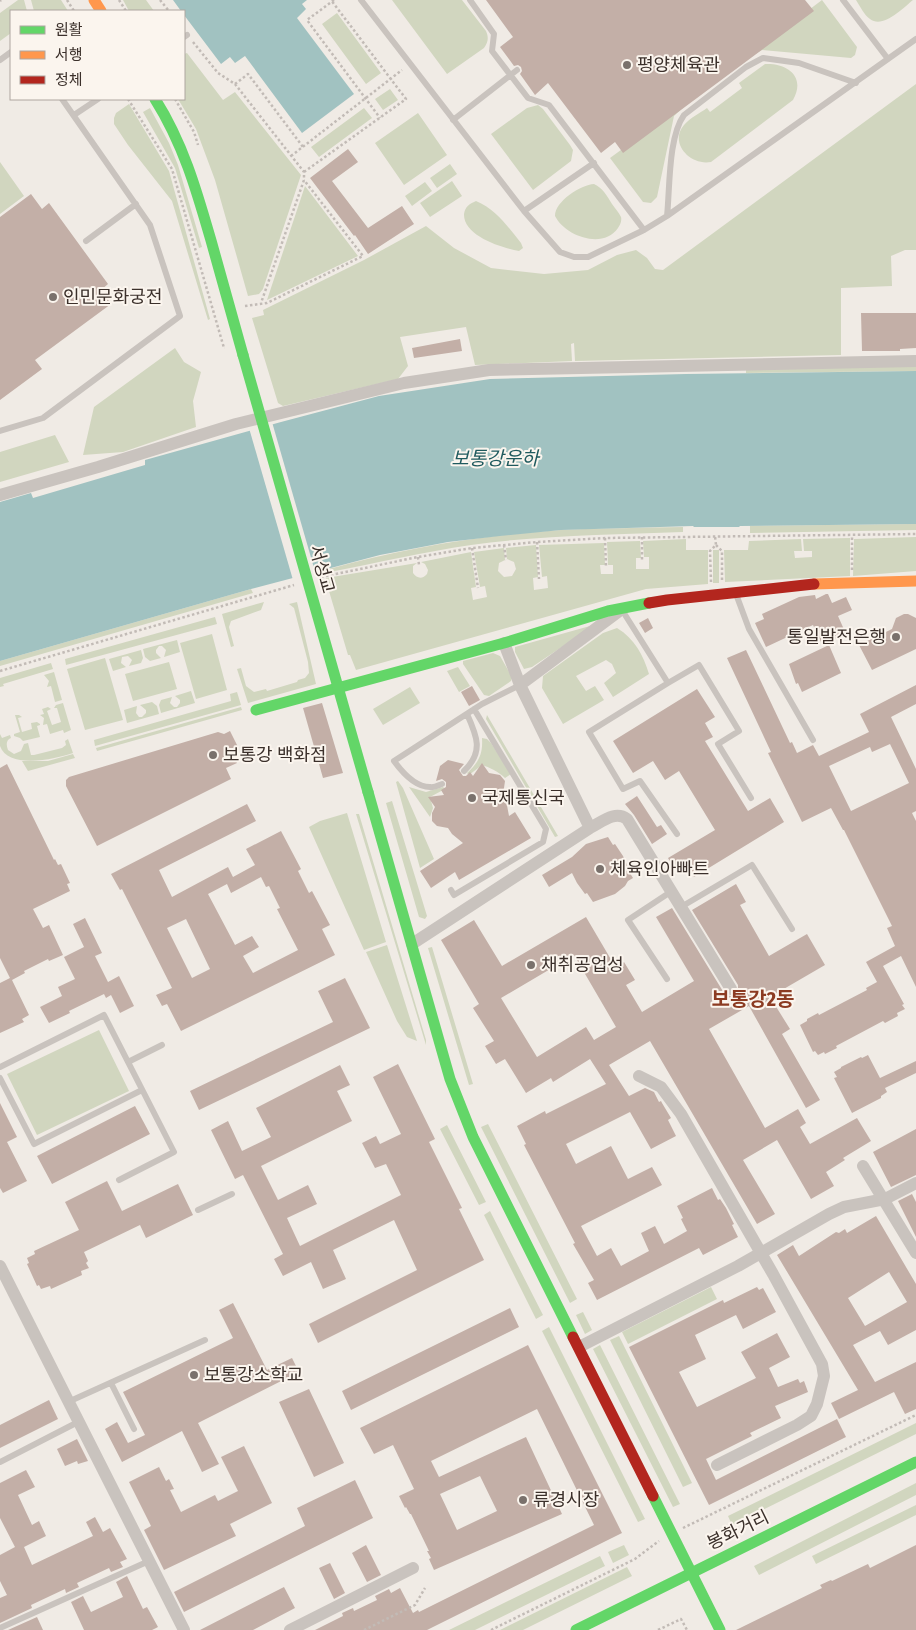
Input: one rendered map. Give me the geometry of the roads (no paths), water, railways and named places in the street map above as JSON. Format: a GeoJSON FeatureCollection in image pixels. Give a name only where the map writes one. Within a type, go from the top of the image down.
{"type":"FeatureCollection","features":[{"type":"Feature","properties":{"kind":"street","name":"서성교"},"geometry":{"type":"LineString","coordinates":[[156,100],[170,123],[195,185],[447,1070],[458,1102],[477,1145],[720,1630]]}},
{"type":"Feature","properties":{"kind":"street"},"geometry":{"type":"LineString","coordinates":[[0,494],[98,467],[236,424],[404,382],[489,370],[916,361]]}},
{"type":"Feature","properties":{"kind":"street"},"geometry":{"type":"LineString","coordinates":[[256,710],[504,643],[608,611],[667,600],[819,584],[916,581]]}},
{"type":"Feature","properties":{"kind":"street"},"geometry":{"type":"LineString","coordinates":[[520,686],[622,609]]}},
{"type":"Feature","properties":{"kind":"street"},"geometry":{"type":"LineString","coordinates":[[504,643],[520,686],[590,828]]}},
{"type":"Feature","properties":{"kind":"street"},"geometry":{"type":"LineString","coordinates":[[412,944],[590,828],[613,816],[621,815],[627,820],[672,891],[731,989]]}},
{"type":"Feature","properties":{"kind":"street"},"geometry":{"type":"LineString","coordinates":[[639,1076],[661,1087],[681,1114],[822,1364],[824,1376],[817,1404],[811,1416],[797,1425],[717,1465]]}},
{"type":"Feature","properties":{"kind":"street"},"geometry":{"type":"LineString","coordinates":[[863,1166],[885,1199],[916,1253]]}},
{"type":"Feature","properties":{"kind":"street"},"geometry":{"type":"LineString","coordinates":[[579,1347],[761,1253],[844,1207],[885,1199],[916,1183]]}},
{"type":"Feature","properties":{"kind":"street"},"geometry":{"type":"LineString","coordinates":[[0,1266],[182,1630]]}},
{"type":"Feature","properties":{"kind":"street","name":"봉화거리"},"geometry":{"type":"LineString","coordinates":[[576,1630],[916,1462]]}},
{"type":"Feature","properties":{"kind":"street"},"geometry":{"type":"LineString","coordinates":[[290,1630],[413,1568]]}},
{"type":"Feature","properties":{"kind":"lane"},"geometry":{"type":"LineString","coordinates":[[361,0],[524,211],[560,252],[574,257],[588,257],[644,230],[668,216],[916,39]]}},
{"type":"Feature","properties":{"kind":"lane"},"geometry":{"type":"LineString","coordinates":[[470,0],[494,34],[492,51],[509,75],[528,98],[549,105],[644,230]]}},
{"type":"Feature","properties":{"kind":"lane"},"geometry":{"type":"LineString","coordinates":[[843,0],[888,60]]}},
{"type":"Feature","properties":{"kind":"lane"},"geometry":{"type":"LineString","coordinates":[[668,216],[672,152],[678,123],[684,115],[746,67],[763,58],[776,58],[799,63],[856,83]]}},
{"type":"Feature","properties":{"kind":"lane"},"geometry":{"type":"LineString","coordinates":[[453,120],[517,70]]}},
{"type":"Feature","properties":{"kind":"lane"},"geometry":{"type":"LineString","coordinates":[[0,431],[44,418],[180,316],[150,225],[63,100]]}},
{"type":"Feature","properties":{"kind":"lane"},"geometry":{"type":"LineString","coordinates":[[74,115],[96,100]]}},
{"type":"Feature","properties":{"kind":"lane"},"geometry":{"type":"LineString","coordinates":[[524,211],[594,163]]}},
{"type":"Feature","properties":{"kind":"lane"},"geometry":{"type":"LineString","coordinates":[[86,241],[136,204]]}},
{"type":"Feature","properties":{"kind":"lane"},"geometry":{"type":"LineString","coordinates":[[735,593],[749,629],[813,740]]}},
{"type":"Feature","properties":{"kind":"lane"},"geometry":{"type":"LineString","coordinates":[[622,609],[668,683]]}},
{"type":"Feature","properties":{"kind":"lane"},"geometry":{"type":"LineString","coordinates":[[677,834],[640,781],[623,789],[589,732],[699,665],[739,731],[718,744],[751,798]]}},
{"type":"Feature","properties":{"kind":"lane"},"geometry":{"type":"LineString","coordinates":[[442,784],[430,788],[422,785],[406,775],[394,761],[474,709],[520,686]]}},
{"type":"Feature","properties":{"kind":"lane"},"geometry":{"type":"LineString","coordinates":[[451,890],[454,895],[543,842],[546,829],[474,709]]}},
{"type":"Feature","properties":{"kind":"lane"},"geometry":{"type":"LineString","coordinates":[[464,771],[473,762],[477,753],[476,740],[467,714]]}},
{"type":"Feature","properties":{"kind":"lane"},"geometry":{"type":"LineString","coordinates":[[681,907],[752,865],[792,929]]}},
{"type":"Feature","properties":{"kind":"lane"},"geometry":{"type":"LineString","coordinates":[[667,979],[628,920],[672,891]]}},
{"type":"Feature","properties":{"kind":"lane"},"geometry":{"type":"LineString","coordinates":[[0,1067],[104,1015],[174,1152],[119,1180]]}},
{"type":"Feature","properties":{"kind":"lane"},"geometry":{"type":"LineString","coordinates":[[128,1062],[162,1045]]}},
{"type":"Feature","properties":{"kind":"lane"},"geometry":{"type":"LineString","coordinates":[[0,1078],[34,1144],[142,1090]]}},
{"type":"Feature","properties":{"kind":"lane"},"geometry":{"type":"LineString","coordinates":[[198,1210],[232,1194]]}},
{"type":"Feature","properties":{"kind":"lane"},"geometry":{"type":"LineString","coordinates":[[68,1402],[205,1340]]}},
{"type":"Feature","properties":{"kind":"lane"},"geometry":{"type":"LineString","coordinates":[[111,1382],[134,1428]]}},
{"type":"Feature","properties":{"kind":"lane"},"geometry":{"type":"LineString","coordinates":[[0,1462],[78,1422]]}},
{"type":"Feature","properties":{"kind":"lane"},"geometry":{"type":"LineString","coordinates":[[0,1628],[149,1561]]}},
{"type":"Feature","properties":{"kind":"water"},"geometry":{"type":"Polygon","coordinates":[[[173,0],[307,0],[302,4],[306,9],[297,18],[354,94],[302,133],[245,56],[235,63],[230,57],[221,64],[185,16],[185,10],[180,10],[173,0]]]}},
{"type":"Feature","properties":{"kind":"water","name":"보통강운하"},"geometry":{"type":"Polygon","coordinates":[[[916,371],[916,524],[693,526],[561,530],[448,542],[380,555],[251,589],[0,661],[0,502],[31,493],[33,498],[145,465],[145,460],[379,396],[490,379],[916,371]]]}},
{"type":"Feature","properties":{"kind":"place","name":"평양체육관"},"geometry":{"type":"Point","coordinates":[627,65]}},
{"type":"Feature","properties":{"kind":"place","name":"인민문화궁전"},"geometry":{"type":"Point","coordinates":[53,297]}},
{"type":"Feature","properties":{"kind":"place","name":"통일발전은행"},"geometry":{"type":"Point","coordinates":[896,637]}},
{"type":"Feature","properties":{"kind":"place","name":"보통강 백화점"},"geometry":{"type":"Point","coordinates":[213,755]}},
{"type":"Feature","properties":{"kind":"place","name":"국제통신국"},"geometry":{"type":"Point","coordinates":[472,798]}},
{"type":"Feature","properties":{"kind":"place","name":"체육인아빠트"},"geometry":{"type":"Point","coordinates":[600,869]}},
{"type":"Feature","properties":{"kind":"place","name":"채취공업성"},"geometry":{"type":"Point","coordinates":[531,965]}},
{"type":"Feature","properties":{"kind":"place","name":"보통강소학교"},"geometry":{"type":"Point","coordinates":[194,1375]}},
{"type":"Feature","properties":{"kind":"place","name":"류경시장"},"geometry":{"type":"Point","coordinates":[523,1500]}},
{"type":"Feature","properties":{"kind":"district","name":"보통강2동"},"geometry":{"type":"Point","coordinates":[753,999]}}]}
